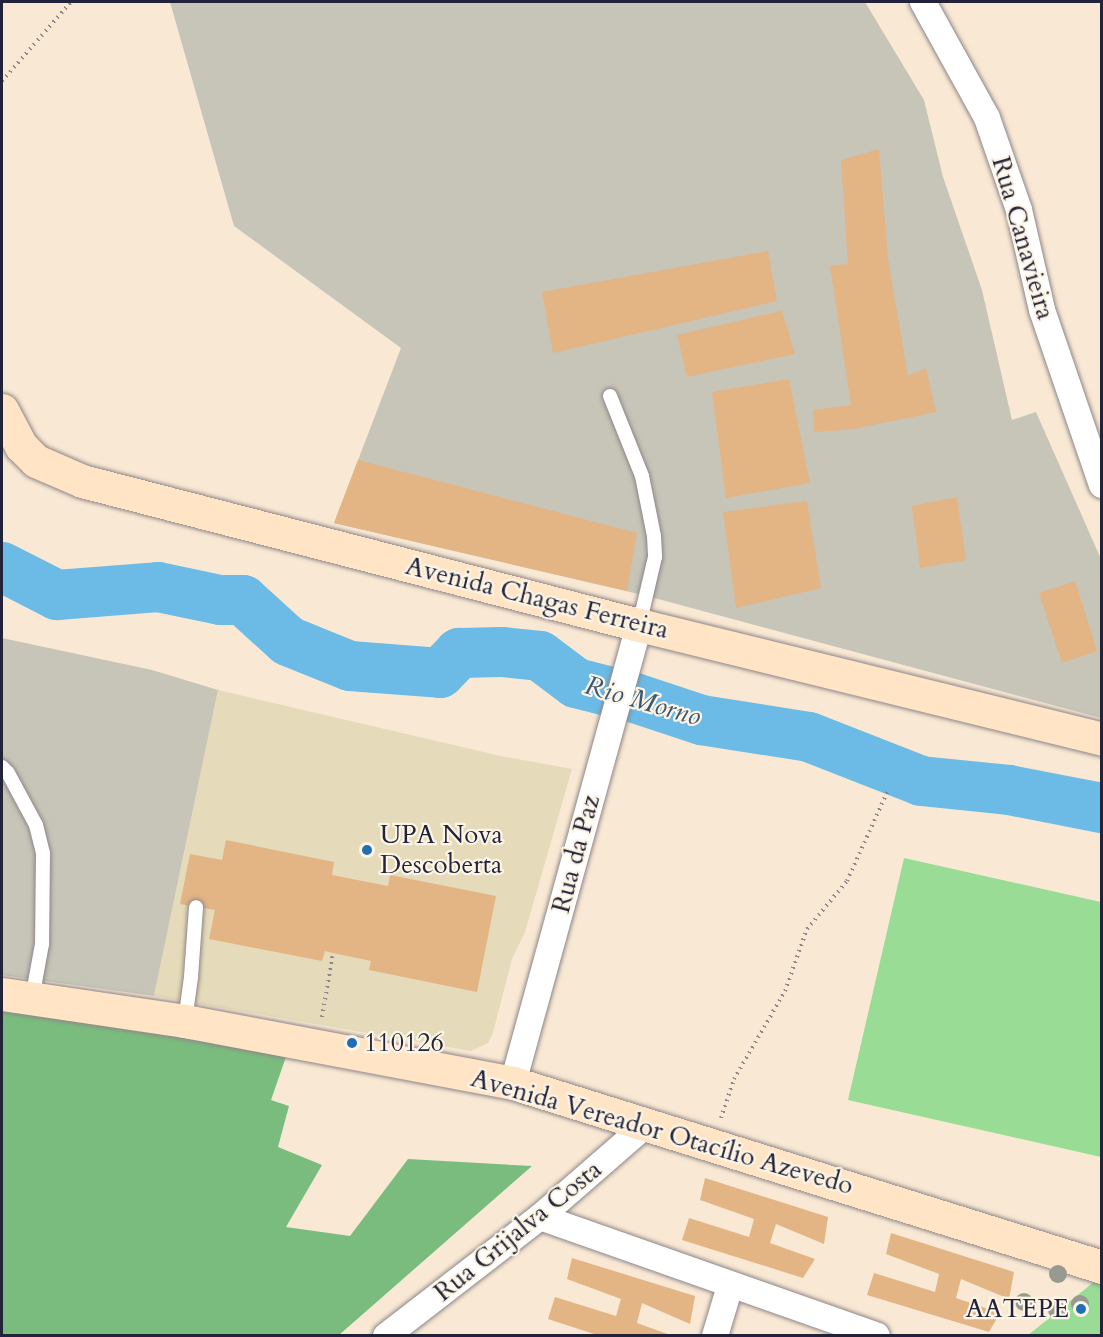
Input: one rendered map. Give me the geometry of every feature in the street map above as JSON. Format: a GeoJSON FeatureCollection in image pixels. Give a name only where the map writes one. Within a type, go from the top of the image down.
{"type":"FeatureCollection","features":[{"type":"Feature","properties":{"kind":"street","name":"Rua Canavieira"},"geometry":{"type":"LineString","coordinates":[[923,2],[987,118],[1019,210],[1042,310],[1101,485]]}},
{"type":"Feature","properties":{"kind":"street","name":"Avenida Chagas Ferreira"},"geometry":{"type":"LineString","coordinates":[[2,410],[21,446],[36,461],[82,481],[635,636],[1101,740]]}},
{"type":"Feature","properties":{"kind":"street","name":"Rua da Paz"},"geometry":{"type":"LineString","coordinates":[[513,1083],[635,636]]}},
{"type":"Feature","properties":{"kind":"street","name":"Avenida Vereador Otacílio Azevedo"},"geometry":{"type":"LineString","coordinates":[[17,997],[185,1021],[513,1083],[1101,1267]]}},
{"type":"Feature","properties":{"kind":"street","name":"Rua Grijalva Costa"},"geometry":{"type":"LineString","coordinates":[[386,1335],[540,1217],[647,1124]]}},
{"type":"Feature","properties":{"kind":"street"},"geometry":{"type":"LineString","coordinates":[[540,1217],[730,1286],[877,1335]]}},
{"type":"Feature","properties":{"kind":"street"},"geometry":{"type":"LineString","coordinates":[[715,1335],[730,1286]]}},
{"type":"Feature","properties":{"kind":"lane"},"geometry":{"type":"LineString","coordinates":[[610,396],[642,476],[653,526],[655,557],[635,636]]}},
{"type":"Feature","properties":{"kind":"lane"},"geometry":{"type":"LineString","coordinates":[[2,767],[8,773],[36,825],[43,854],[42,944],[17,997]]}},
{"type":"Feature","properties":{"kind":"lane"},"geometry":{"type":"LineString","coordinates":[[185,1021],[191,978],[196,907]]}},
{"type":"Feature","properties":{"kind":"path"},"geometry":{"type":"LineString","coordinates":[[2,81],[71,2]]}},
{"type":"Feature","properties":{"kind":"path"},"geometry":{"type":"LineString","coordinates":[[712,1144],[734,1079],[785,991],[807,929],[847,881],[888,790]]}},
{"type":"Feature","properties":{"kind":"path"},"geometry":{"type":"LineString","coordinates":[[317,1045],[333,953]]}},
{"type":"Feature","properties":{"kind":"shaded area"},"geometry":{"type":"Polygon","coordinates":[[[170,2],[865,2],[924,100],[943,177],[982,290],[1012,420],[1036,412],[1101,559],[1101,718],[647,596],[334,523],[401,348],[234,226],[170,2]]]}},
{"type":"Feature","properties":{"kind":"shaded area"},"geometry":{"type":"Polygon","coordinates":[[[2,638],[152,670],[218,690],[154,996],[2,975],[2,638]]]}},
{"type":"Feature","properties":{"kind":"shaded area","name":"UPA Nova Descoberta"},"geometry":{"type":"Polygon","coordinates":[[[218,690],[501,756],[572,769],[525,932],[512,959],[493,1033],[488,1043],[471,1051],[154,996],[218,690]]]}},
{"type":"Feature","properties":{"kind":"green space"},"geometry":{"type":"Polygon","coordinates":[[[904,858],[1101,902],[1101,1157],[848,1100],[904,858]]]}},
{"type":"Feature","properties":{"kind":"green space"},"geometry":{"type":"Polygon","coordinates":[[[2,1006],[287,1054],[271,1100],[289,1106],[278,1147],[322,1165],[286,1227],[350,1236],[408,1159],[532,1166],[339,1335],[2,1335],[2,1006]]]}},
{"type":"Feature","properties":{"kind":"green space","name":"AATEPE"},"geometry":{"type":"Polygon","coordinates":[[[1095,1281],[1101,1282],[1101,1335],[1027,1336],[1095,1281]]]}},
{"type":"Feature","properties":{"kind":"building"},"geometry":{"type":"Polygon","coordinates":[[[879,149],[888,259],[908,376],[926,368],[936,412],[854,429],[814,432],[813,410],[851,405],[830,266],[848,264],[841,160],[879,149]]]}},
{"type":"Feature","properties":{"kind":"building"},"geometry":{"type":"Polygon","coordinates":[[[768,251],[777,301],[553,353],[542,292],[768,251]]]}},
{"type":"Feature","properties":{"kind":"building"},"geometry":{"type":"Polygon","coordinates":[[[782,311],[795,354],[687,377],[677,335],[782,311]]]}},
{"type":"Feature","properties":{"kind":"building"},"geometry":{"type":"Polygon","coordinates":[[[789,379],[810,483],[726,498],[712,392],[789,379]]]}},
{"type":"Feature","properties":{"kind":"building"},"geometry":{"type":"Polygon","coordinates":[[[358,460],[637,533],[627,591],[334,523],[358,460]]]}},
{"type":"Feature","properties":{"kind":"building"},"geometry":{"type":"Polygon","coordinates":[[[957,497],[966,560],[920,568],[912,506],[957,497]]]}},
{"type":"Feature","properties":{"kind":"building"},"geometry":{"type":"Polygon","coordinates":[[[807,501],[821,588],[736,608],[723,512],[807,501]]]}},
{"type":"Feature","properties":{"kind":"building"},"geometry":{"type":"Polygon","coordinates":[[[1075,581],[1097,651],[1062,663],[1039,593],[1075,581]]]}},
{"type":"Feature","properties":{"kind":"building"},"geometry":{"type":"Polygon","coordinates":[[[226,840],[334,862],[332,875],[388,886],[390,875],[496,896],[477,992],[369,970],[371,961],[325,951],[322,961],[209,939],[215,910],[180,904],[190,854],[222,860],[226,840]]]}},
{"type":"Feature","properties":{"kind":"building"},"geometry":{"type":"Polygon","coordinates":[[[705,1178],[828,1217],[824,1244],[776,1224],[770,1243],[815,1259],[803,1278],[682,1240],[689,1218],[749,1237],[754,1219],[700,1200],[705,1178]]]}},
{"type":"Feature","properties":{"kind":"building"},"geometry":{"type":"Polygon","coordinates":[[[891,1233],[1014,1272],[1009,1299],[961,1279],[956,1298],[1000,1313],[989,1332],[867,1295],[874,1273],[935,1292],[939,1274],[886,1254],[891,1233]]]}},
{"type":"Feature","properties":{"kind":"building"},"geometry":{"type":"Polygon","coordinates":[[[572,1258],[695,1296],[690,1324],[642,1303],[637,1323],[673,1336],[600,1336],[548,1319],[555,1297],[616,1316],[621,1299],[567,1279],[572,1258]]]}},
{"type":"Feature","properties":{"kind":"waterway","name":"Rio Morno"},"geometry":{"type":"LineString","coordinates":[[2,567],[57,595],[158,587],[220,600],[243,600],[288,641],[350,666],[440,673],[459,653],[502,652],[540,656],[576,683],[635,698],[701,720],[809,737],[921,781],[1009,790],[1102,808]]}},
{"type":"Feature","properties":{"kind":"place","name":"UPA Nova Descoberta"},"geometry":{"type":"Point","coordinates":[367,850]}},
{"type":"Feature","properties":{"kind":"place","name":"110126"},"geometry":{"type":"Point","coordinates":[352,1043]}},
{"type":"Feature","properties":{"kind":"place","name":"AATEPE"},"geometry":{"type":"Point","coordinates":[1081,1309]}}]}
